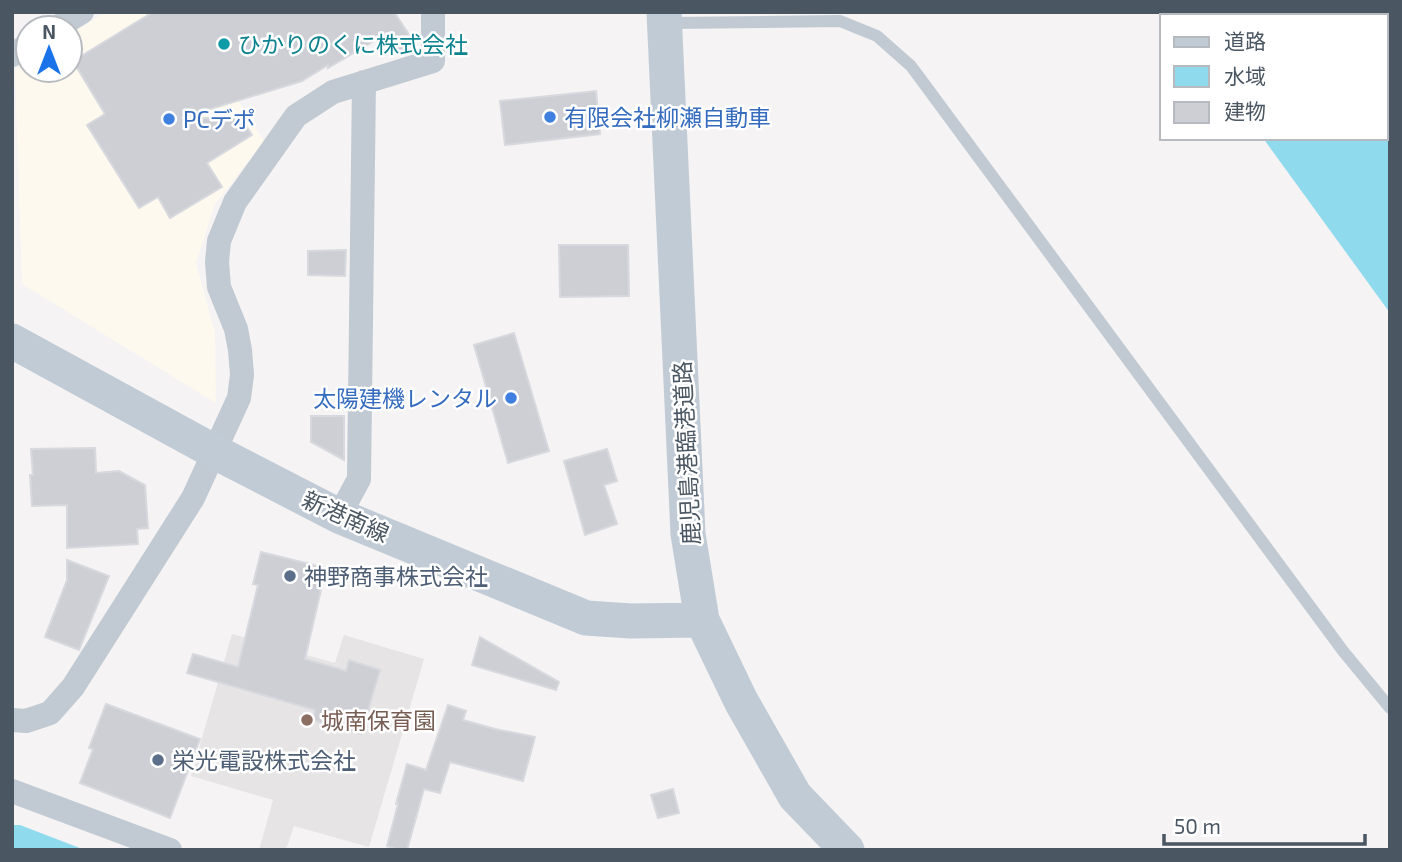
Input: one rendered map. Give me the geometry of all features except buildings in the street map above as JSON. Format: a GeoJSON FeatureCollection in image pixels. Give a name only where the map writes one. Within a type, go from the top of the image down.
{"type":"FeatureCollection","features":[{"type":"Feature","properties":{"kind":"street"},"geometry":{"type":"LineString","coordinates":[[12,720],[26,721],[50,713],[73,687],[192,498],[239,398],[242,375],[240,350],[236,329],[219,287],[217,262],[219,242],[234,202],[296,116],[333,92],[433,61],[433,12]]}},
{"type":"Feature","properties":{"kind":"street","name":"鹿児島港臨港道路"},"geometry":{"type":"LineString","coordinates":[[664,18],[688,534],[702,620],[741,701],[795,796],[846,850]]}},
{"type":"Feature","properties":{"kind":"street"},"geometry":{"type":"LineString","coordinates":[[339,516],[359,479],[364,82]]}},
{"type":"Feature","properties":{"kind":"street","name":"新港南線"},"geometry":{"type":"LineString","coordinates":[[12,341],[215,453],[339,516],[586,618],[631,621],[702,620]]}},
{"type":"Feature","properties":{"kind":"street"},"geometry":{"type":"LineString","coordinates":[[12,791],[170,850]]}},
{"type":"Feature","properties":{"kind":"lane"},"geometry":{"type":"LineString","coordinates":[[664,18],[840,21],[877,36],[911,66],[1343,651],[1390,708]]}},
{"type":"Feature","properties":{"kind":"shaded area"},"geometry":{"type":"Polygon","coordinates":[[[106,12],[182,12],[264,141],[215,204],[196,263],[215,333],[216,403],[22,284],[15,84],[84,84],[84,25],[106,12]]]}},
{"type":"Feature","properties":{"kind":"shaded area","name":"城南保育園"},"geometry":{"type":"Polygon","coordinates":[[[232,634],[335,663],[344,635],[424,659],[369,847],[294,826],[286,850],[259,850],[273,800],[191,776],[232,634]]]}},
{"type":"Feature","properties":{"kind":"water"},"geometry":{"type":"Polygon","coordinates":[[[1170,12],[1390,12],[1390,313],[1264,140],[1388,140],[1388,14],[1170,12]]]}},
{"type":"Feature","properties":{"kind":"water"},"geometry":{"type":"Polygon","coordinates":[[[12,825],[20,825],[85,850],[12,850],[12,825]]]}},
{"type":"Feature","properties":{"kind":"place","name":"ひかりのくに株式会社"},"geometry":{"type":"Point","coordinates":[224,44]}},
{"type":"Feature","properties":{"kind":"place","name":"有限会社柳瀬自動車"},"geometry":{"type":"Point","coordinates":[550,117]}},
{"type":"Feature","properties":{"kind":"place","name":"PCデポ"},"geometry":{"type":"Point","coordinates":[169,119]}},
{"type":"Feature","properties":{"kind":"place","name":"太陽建機レンタル"},"geometry":{"type":"Point","coordinates":[511,398]}},
{"type":"Feature","properties":{"kind":"place","name":"神野商事株式会社"},"geometry":{"type":"Point","coordinates":[290,576]}},
{"type":"Feature","properties":{"kind":"place","name":"城南保育園"},"geometry":{"type":"Point","coordinates":[307,720]}},
{"type":"Feature","properties":{"kind":"place","name":"栄光電設株式会社"},"geometry":{"type":"Point","coordinates":[158,760]}}]}
